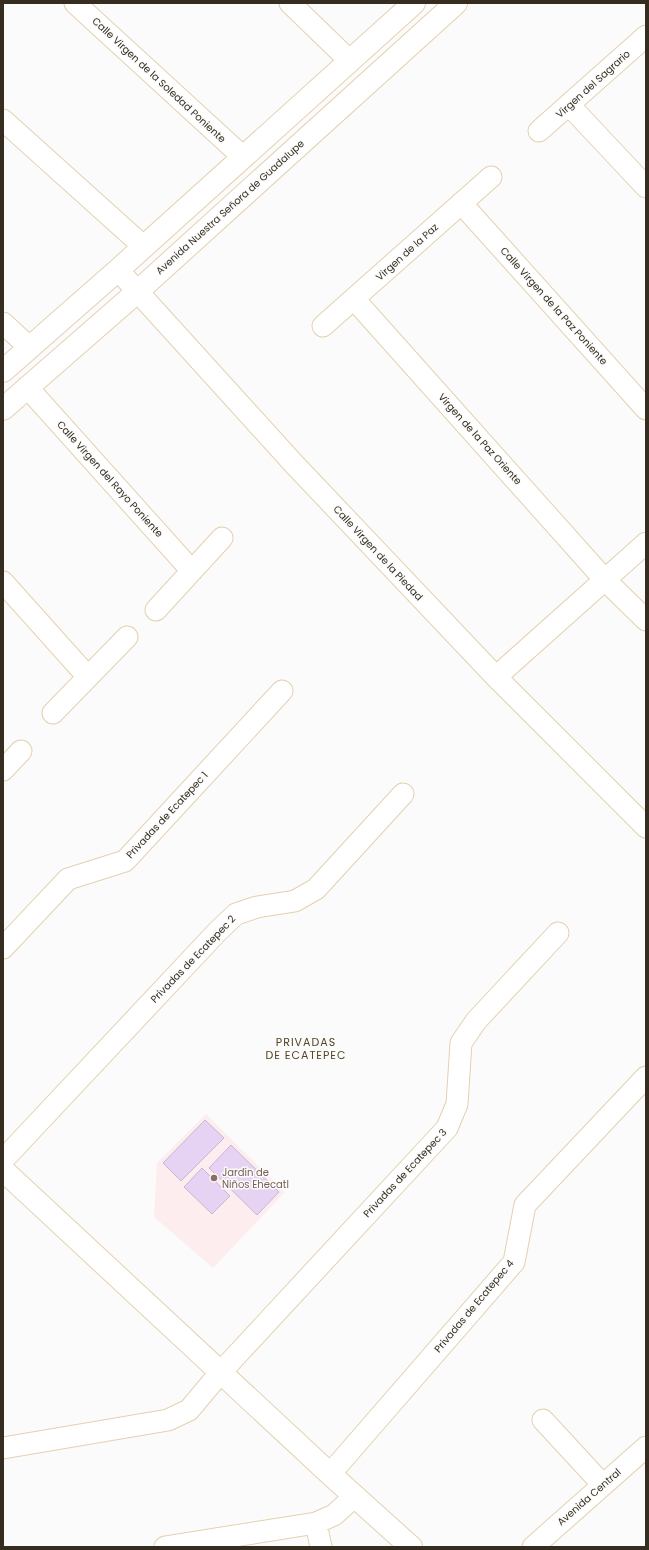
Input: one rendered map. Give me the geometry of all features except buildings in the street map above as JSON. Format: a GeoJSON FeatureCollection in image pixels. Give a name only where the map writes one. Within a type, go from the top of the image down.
{"type":"FeatureCollection","features":[{"type":"Feature","properties":{"kind":"street","name":"Calle Virgen de la Soledad Poniente"},"geometry":{"type":"LineString","coordinates":[[75,3],[243,157]]}},
{"type":"Feature","properties":{"kind":"street"},"geometry":{"type":"LineString","coordinates":[[290,3],[350,61]]}},
{"type":"Feature","properties":{"kind":"street"},"geometry":{"type":"LineString","coordinates":[[3,371],[118,270],[414,3]]}},
{"type":"Feature","properties":{"kind":"street","name":"Avenida Nuestra Señora de Guadalupe"},"geometry":{"type":"LineString","coordinates":[[3,409],[137,292],[456,3]]}},
{"type":"Feature","properties":{"kind":"street","name":"Virgen del Sagrario"},"geometry":{"type":"LineString","coordinates":[[539,132],[646,36]]}},
{"type":"Feature","properties":{"kind":"street"},"geometry":{"type":"LineString","coordinates":[[570,105],[646,187]]}},
{"type":"Feature","properties":{"kind":"street"},"geometry":{"type":"LineString","coordinates":[[3,120],[143,246]]}},
{"type":"Feature","properties":{"kind":"street","name":"Virgen de la Paz"},"geometry":{"type":"LineString","coordinates":[[323,326],[491,177]]}},
{"type":"Feature","properties":{"kind":"street","name":"Calle Virgen de la Paz Poniente"},"geometry":{"type":"LineString","coordinates":[[461,203],[646,409]]}},
{"type":"Feature","properties":{"kind":"street","name":"Calle Virgen de la Piedad"},"geometry":{"type":"LineString","coordinates":[[118,270],[294,464],[496,677],[646,827]]}},
{"type":"Feature","properties":{"kind":"street","name":"Virgen de la Paz Oriente"},"geometry":{"type":"LineString","coordinates":[[354,299],[605,580],[646,620]]}},
{"type":"Feature","properties":{"kind":"street"},"geometry":{"type":"LineString","coordinates":[[3,323],[29,348]]}},
{"type":"Feature","properties":{"kind":"street","name":"Calle Virgen del Rayo Poniente"},"geometry":{"type":"LineString","coordinates":[[27,387],[192,571]]}},
{"type":"Feature","properties":{"kind":"street"},"geometry":{"type":"LineString","coordinates":[[156,610],[222,538]]}},
{"type":"Feature","properties":{"kind":"street"},"geometry":{"type":"LineString","coordinates":[[496,677],[646,543]]}},
{"type":"Feature","properties":{"kind":"street"},"geometry":{"type":"LineString","coordinates":[[3,582],[88,678]]}},
{"type":"Feature","properties":{"kind":"street"},"geometry":{"type":"LineString","coordinates":[[53,714],[127,637]]}},
{"type":"Feature","properties":{"kind":"street","name":"Privadas de Ecatepec 1"},"geometry":{"type":"LineString","coordinates":[[3,948],[68,879],[125,861],[282,691]]}},
{"type":"Feature","properties":{"kind":"street"},"geometry":{"type":"LineString","coordinates":[[3,770],[21,751]]}},
{"type":"Feature","properties":{"kind":"street","name":"Privadas de Ecatepec 2"},"geometry":{"type":"LineString","coordinates":[[3,1160],[218,931],[236,914],[257,907],[295,901],[316,889],[403,794]]}},
{"type":"Feature","properties":{"kind":"street","name":"Privadas de Ecatepec 3"},"geometry":{"type":"LineString","coordinates":[[3,1448],[168,1420],[189,1410],[220,1373],[447,1128],[457,1104],[461,1043],[476,1020],[558,933]]}},
{"type":"Feature","properties":{"kind":"street","name":"Privadas de Ecatepec 4"},"geometry":{"type":"LineString","coordinates":[[330,1474],[514,1262],[525,1205],[646,1077]]}},
{"type":"Feature","properties":{"kind":"street"},"geometry":{"type":"LineString","coordinates":[[3,1170],[220,1373],[411,1547]]}},
{"type":"Feature","properties":{"kind":"street"},"geometry":{"type":"LineString","coordinates":[[543,1420],[603,1485]]}},
{"type":"Feature","properties":{"kind":"street","name":"Avenida Central"},"geometry":{"type":"LineString","coordinates":[[533,1547],[646,1448]]}},
{"type":"Feature","properties":{"kind":"street"},"geometry":{"type":"LineString","coordinates":[[165,1547],[187,1545],[316,1523],[334,1515],[355,1496]]}},
{"type":"Feature","properties":{"kind":"street"},"geometry":{"type":"LineString","coordinates":[[316,1523],[321,1547]]}},
{"type":"Feature","properties":{"kind":"shaded area","name":"Jardín de Niños Ehecatl"},"geometry":{"type":"Polygon","coordinates":[[[206,1114],[285,1192],[213,1268],[154,1217],[157,1163],[206,1114]]]}},
{"type":"Feature","properties":{"kind":"place","name":"Jardín de Niños Ehecatl"},"geometry":{"type":"Point","coordinates":[214,1178]}},
{"type":"Feature","properties":{"kind":"district","name":"PRIVADAS DE ECATEPEC"},"geometry":{"type":"Point","coordinates":[306,1048]}}]}
